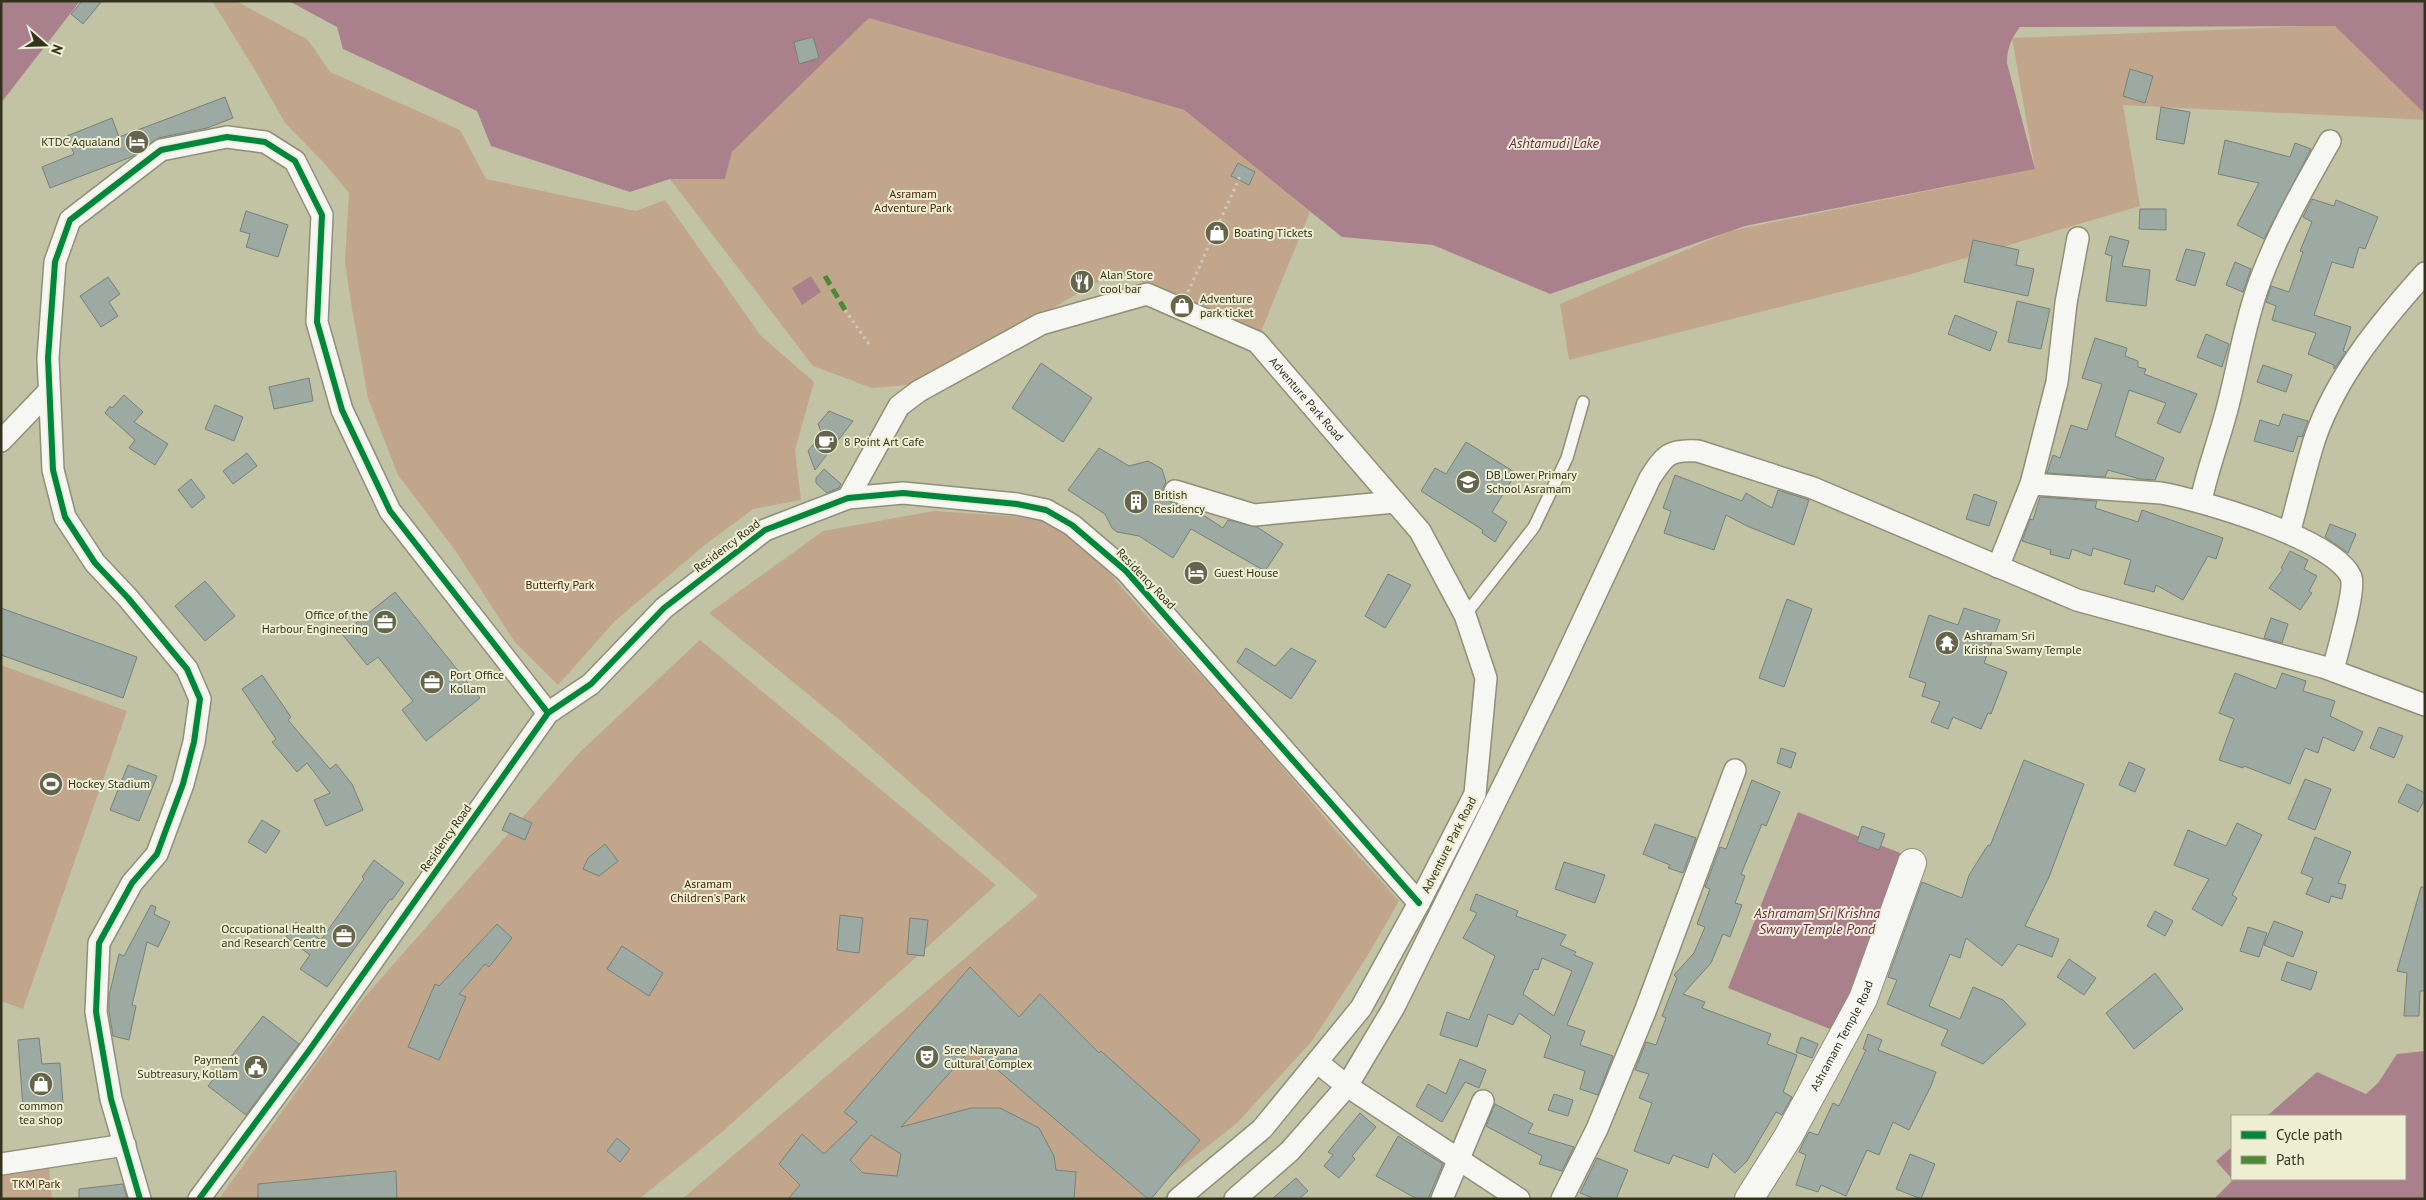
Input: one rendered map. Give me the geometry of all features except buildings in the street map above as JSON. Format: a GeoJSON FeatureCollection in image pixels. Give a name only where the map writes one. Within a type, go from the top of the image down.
{"type":"FeatureCollection","features":[{"type":"Feature","properties":{"kind":"street"},"geometry":{"type":"LineString","coordinates":[[140,1199],[111,1099],[96,1012],[99,943],[132,884],[157,854],[183,784],[194,742],[200,699],[187,669],[128,598],[95,563],[65,517],[53,470],[48,358],[55,262],[70,220],[161,150],[227,137],[265,142],[295,161],[322,215],[317,322],[342,410],[390,510],[548,713]]}},
{"type":"Feature","properties":{"kind":"street"},"geometry":{"type":"LineString","coordinates":[[2201,501],[2260,281],[2294,205],[2330,142]]}},
{"type":"Feature","properties":{"kind":"street"},"geometry":{"type":"LineString","coordinates":[[1998,567],[2031,484],[2057,382],[2066,303],[2078,238]]}},
{"type":"Feature","properties":{"kind":"street"},"geometry":{"type":"LineString","coordinates":[[2289,534],[2316,437],[2335,393],[2359,354],[2402,299],[2425,274]]}},
{"type":"Feature","properties":{"kind":"street","name":"Adventure Park Road"},"geometry":{"type":"LineString","coordinates":[[848,498],[899,406],[919,391],[1041,324],[1147,294],[1257,342],[1420,531],[1465,615],[1486,678],[1475,794],[1419,903],[1361,1008],[1262,1128],[1178,1199]]}},
{"type":"Feature","properties":{"kind":"street"},"geometry":{"type":"LineString","coordinates":[[1,441],[49,391]]}},
{"type":"Feature","properties":{"kind":"street"},"geometry":{"type":"LineString","coordinates":[[1235,1199],[1290,1151],[1347,1086],[1394,1007],[1553,685],[1650,478],[1669,454],[1680,450],[1698,451],[1813,488],[2077,600],[2333,670],[2425,705]]}},
{"type":"Feature","properties":{"kind":"street"},"geometry":{"type":"LineString","coordinates":[[2031,484],[2161,492],[2201,501],[2289,534],[2320,549],[2344,567],[2352,578],[2351,595],[2333,670]]}},
{"type":"Feature","properties":{"kind":"street"},"geometry":{"type":"LineString","coordinates":[[1175,491],[1254,514],[1395,502]]}},
{"type":"Feature","properties":{"kind":"street","name":"Residency Road"},"geometry":{"type":"LineString","coordinates":[[199,1199],[314,1044],[548,713],[591,684],[664,608],[765,530],[848,498],[903,493],[1017,504],[1046,510],[1072,525],[1126,571],[1419,903]]}},
{"type":"Feature","properties":{"kind":"street"},"geometry":{"type":"LineString","coordinates":[[1562,1199],[1597,1129],[1646,1009],[1735,770]]}},
{"type":"Feature","properties":{"kind":"street","name":"Ashramam Temple Road"},"geometry":{"type":"LineString","coordinates":[[1748,1199],[1767,1186],[1863,999],[1912,863]]}},
{"type":"Feature","properties":{"kind":"street"},"geometry":{"type":"LineString","coordinates":[[1317,1062],[1347,1086],[1458,1160],[1490,1178],[1519,1199]]}},
{"type":"Feature","properties":{"kind":"street"},"geometry":{"type":"LineString","coordinates":[[1442,1199],[1483,1101]]}},
{"type":"Feature","properties":{"kind":"street"},"geometry":{"type":"LineString","coordinates":[[1,1164],[125,1145]]}},
{"type":"Feature","properties":{"kind":"lane"},"geometry":{"type":"LineString","coordinates":[[1465,615],[1534,527],[1567,458],[1583,402]]}},
{"type":"Feature","properties":{"kind":"path"},"geometry":{"type":"LineString","coordinates":[[1181,309],[1241,174]]}},
{"type":"Feature","properties":{"kind":"path"},"geometry":{"type":"LineString","coordinates":[[845,310],[871,347]]}},
{"type":"Feature","properties":{"kind":"green space","name":"Butterfly Park"},"geometry":{"type":"Polygon","coordinates":[[[212,1],[236,1],[308,40],[330,72],[460,130],[486,179],[636,211],[665,200],[761,336],[814,382],[795,450],[801,500],[753,509],[706,544],[615,621],[558,685],[514,641],[455,550],[398,475],[368,398],[351,303],[345,262],[349,193],[325,164],[285,123],[212,1]]]}},
{"type":"Feature","properties":{"kind":"green space","name":"Asramam Adventure Park"},"geometry":{"type":"Polygon","coordinates":[[[869,18],[1184,110],[1310,212],[1260,334],[1117,271],[920,384],[872,388],[813,366],[670,179],[725,179],[732,152],[869,18]]]}},
{"type":"Feature","properties":{"kind":"green space"},"geometry":{"type":"Polygon","coordinates":[[[2335,25],[2425,114],[2425,120],[2123,105],[2140,206],[1908,275],[1569,360],[1560,304],[1730,231],[2035,169],[2012,38],[2335,25]]]}},
{"type":"Feature","properties":{"kind":"green space"},"geometry":{"type":"Polygon","coordinates":[[[934,511],[1064,520],[1142,611],[1245,723],[1337,832],[1399,901],[1366,958],[1312,1041],[1237,1123],[1141,1199],[682,1199],[1038,896],[842,722],[709,613],[823,531],[934,511]]]}},
{"type":"Feature","properties":{"kind":"green space","name":"Asramam Children's Park"},"geometry":{"type":"Polygon","coordinates":[[[700,640],[996,885],[721,1133],[639,1199],[219,1199],[363,999],[580,752],[700,640]]]}},
{"type":"Feature","properties":{"kind":"green space","name":"Hockey Stadium"},"geometry":{"type":"Polygon","coordinates":[[[1,665],[127,711],[23,1009],[1,1001],[1,665]]]}},
{"type":"Feature","properties":{"kind":"green space","name":"TKM Park"},"geometry":{"type":"Polygon","coordinates":[[[49,1168],[52,1199],[1,1199],[1,1175],[49,1168]]]}},
{"type":"Feature","properties":{"kind":"water"},"geometry":{"type":"Polygon","coordinates":[[[1,1],[80,1],[1,103],[1,1]]]}},
{"type":"Feature","properties":{"kind":"water","name":"Ashtamudi Lake"},"geometry":{"type":"Polygon","coordinates":[[[289,1],[2425,1],[2425,114],[2335,26],[2020,27],[2010,44],[2007,63],[2035,169],[1745,226],[1550,294],[1433,245],[1342,237],[1184,110],[869,18],[732,152],[725,179],[670,179],[630,192],[491,146],[477,111],[343,49],[337,27],[289,1]]]}},
{"type":"Feature","properties":{"kind":"water"},"geometry":{"type":"Polygon","coordinates":[[[811,276],[821,292],[802,305],[792,288],[811,276]]]}},
{"type":"Feature","properties":{"kind":"water","name":"Ashramam Sri Krishna Swamy Temple Pond"},"geometry":{"type":"Polygon","coordinates":[[[1798,812],[1905,855],[1835,1031],[1728,988],[1798,812]]]}},
{"type":"Feature","properties":{"kind":"water"},"geometry":{"type":"Polygon","coordinates":[[[2425,1051],[2425,1199],[2214,1199],[2233,1180],[2406,1180],[2406,1115],[2268,1115],[2317,1072],[2366,1094],[2378,1083],[2397,1054],[2425,1051]]]}},
{"type":"Feature","properties":{"kind":"water"},"geometry":{"type":"Polygon","coordinates":[[[2231,1148],[2231,1178],[2216,1161],[2231,1148]]]}},
{"type":"Feature","properties":{"kind":"marked path"},"geometry":{"type":"LineString","coordinates":[[825,276],[845,310]]}},
{"type":"Feature","properties":{"kind":"cycle path"},"geometry":{"type":"LineString","coordinates":[[140,1199],[111,1099],[96,1012],[99,943],[132,883],[157,854],[183,784],[194,742],[200,699],[187,669],[128,598],[95,563],[65,517],[53,470],[48,358],[55,262],[70,220],[161,150],[227,137],[265,142],[295,161],[322,215],[317,322],[342,410],[390,511],[548,713]]}},
{"type":"Feature","properties":{"kind":"cycle path"},"geometry":{"type":"LineString","coordinates":[[199,1199],[308,1052],[548,713],[591,684],[664,608],[765,530],[848,498],[903,493],[1017,504],[1046,510],[1072,525],[1126,571],[1419,903]]}},
{"type":"Feature","properties":{"kind":"place","name":"KTDC Aqualand"},"geometry":{"type":"Point","coordinates":[137,142]}},
{"type":"Feature","properties":{"kind":"place","name":"Boating Tickets"},"geometry":{"type":"Point","coordinates":[1217,233]}},
{"type":"Feature","properties":{"kind":"place","name":"Alan Store cool bar"},"geometry":{"type":"Point","coordinates":[1082,282]}},
{"type":"Feature","properties":{"kind":"place","name":"Adventure park ticket"},"geometry":{"type":"Point","coordinates":[1182,306]}},
{"type":"Feature","properties":{"kind":"place","name":"8 Point Art Cafe"},"geometry":{"type":"Point","coordinates":[826,442]}},
{"type":"Feature","properties":{"kind":"place","name":"DB Lower Primary School Asramam"},"geometry":{"type":"Point","coordinates":[1468,482]}},
{"type":"Feature","properties":{"kind":"place","name":"British Residency"},"geometry":{"type":"Point","coordinates":[1136,502]}},
{"type":"Feature","properties":{"kind":"place","name":"Guest House"},"geometry":{"type":"Point","coordinates":[1196,573]}},
{"type":"Feature","properties":{"kind":"place","name":"Office of the Harbour Engineering"},"geometry":{"type":"Point","coordinates":[385,622]}},
{"type":"Feature","properties":{"kind":"place","name":"Ashramam Sri Krishna Swamy Temple"},"geometry":{"type":"Point","coordinates":[1947,643]}},
{"type":"Feature","properties":{"kind":"place","name":"Port Office Kollam"},"geometry":{"type":"Point","coordinates":[432,682]}},
{"type":"Feature","properties":{"kind":"place","name":"Hockey Stadium"},"geometry":{"type":"Point","coordinates":[51,784]}},
{"type":"Feature","properties":{"kind":"place","name":"Occupational Health and Research Centre"},"geometry":{"type":"Point","coordinates":[344,936]}},
{"type":"Feature","properties":{"kind":"place","name":"Sree Narayana Cultural Complex"},"geometry":{"type":"Point","coordinates":[927,1057]}},
{"type":"Feature","properties":{"kind":"place","name":"Payment Subtreasury, Kollam"},"geometry":{"type":"Point","coordinates":[256,1067]}},
{"type":"Feature","properties":{"kind":"place","name":"common tea shop"},"geometry":{"type":"Point","coordinates":[41,1084]}}]}
